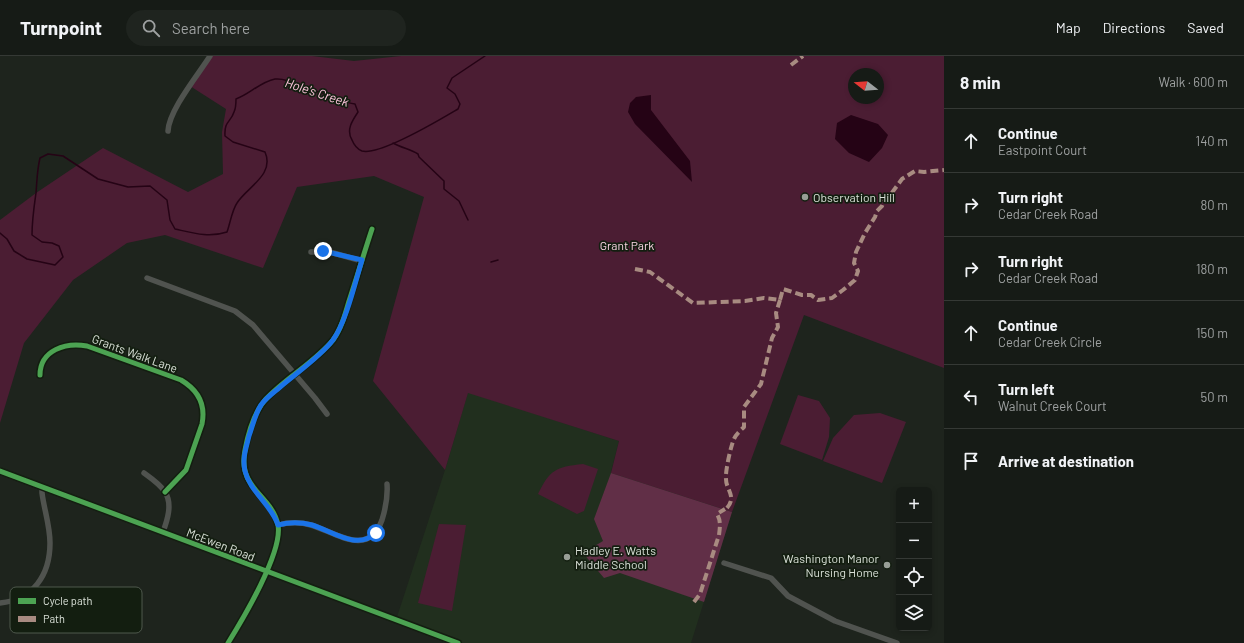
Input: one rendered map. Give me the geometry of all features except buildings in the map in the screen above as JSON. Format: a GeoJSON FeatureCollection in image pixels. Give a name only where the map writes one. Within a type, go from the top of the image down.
{"type":"FeatureCollection","features":[{"type":"Feature","properties":{"kind":"street"},"geometry":{"type":"LineString","coordinates":[[168,132],[169,124],[176,110],[210,56]]}},
{"type":"Feature","properties":{"kind":"street"},"geometry":{"type":"LineString","coordinates":[[228,643],[267,572],[276,547],[278,525],[272,511],[255,491],[247,478],[244,462],[244,456],[257,414],[265,400],[328,346],[339,331],[372,229]]}},
{"type":"Feature","properties":{"kind":"street"},"geometry":{"type":"LineString","coordinates":[[311,252],[330,252],[362,260]]}},
{"type":"Feature","properties":{"kind":"street"},"geometry":{"type":"LineString","coordinates":[[147,278],[221,306],[241,316],[253,325],[327,414]]}},
{"type":"Feature","properties":{"kind":"street","name":"Grants Walk Lane"},"geometry":{"type":"LineString","coordinates":[[40,375],[40,367],[43,360],[48,355],[63,347],[81,344],[181,380],[193,388],[198,394],[202,405],[202,424],[186,470],[165,492]]}},
{"type":"Feature","properties":{"kind":"street","name":"McEwen Road"},"geometry":{"type":"LineString","coordinates":[[0,471],[458,643]]}},
{"type":"Feature","properties":{"kind":"street"},"geometry":{"type":"LineString","coordinates":[[144,473],[165,492],[169,512],[163,532]]}},
{"type":"Feature","properties":{"kind":"street"},"geometry":{"type":"LineString","coordinates":[[278,525],[304,523],[354,541],[368,539],[372,537],[379,529],[388,496],[387,484]]}},
{"type":"Feature","properties":{"kind":"street"},"geometry":{"type":"LineString","coordinates":[[35,587],[45,570],[49,555],[50,542],[42,487]]}},
{"type":"Feature","properties":{"kind":"street"},"geometry":{"type":"LineString","coordinates":[[724,563],[770,578],[788,596],[835,621],[897,643]]}},
{"type":"Feature","properties":{"kind":"street"},"geometry":{"type":"LineString","coordinates":[[0,603],[10,602]]}},
{"type":"Feature","properties":{"kind":"shaded area"},"geometry":{"type":"Polygon","coordinates":[[[651,95],[651,110],[690,161],[692,182],[635,124],[628,112],[630,103],[636,97],[651,95]]]}},
{"type":"Feature","properties":{"kind":"shaded area"},"geometry":{"type":"Polygon","coordinates":[[[851,115],[878,124],[888,135],[882,148],[869,162],[849,153],[835,139],[837,123],[851,115]]]}},
{"type":"Feature","properties":{"kind":"shaded area","name":"Hadley E. Watts Middle School"},"geometry":{"type":"Polygon","coordinates":[[[468,392],[619,441],[611,472],[732,512],[691,643],[458,643],[396,620],[445,470],[468,392]]]}},
{"type":"Feature","properties":{"kind":"shaded area"},"geometry":{"type":"Polygon","coordinates":[[[611,473],[732,512],[704,602],[620,573],[604,578],[583,553],[603,541],[594,519],[611,473]]]}},
{"type":"Feature","properties":{"kind":"green space","name":"Grant Park"},"geometry":{"type":"Polygon","coordinates":[[[210,56],[312,56],[354,61],[401,56],[944,56],[944,368],[804,315],[732,512],[611,473],[619,441],[468,393],[445,470],[373,381],[424,197],[374,176],[297,187],[263,268],[165,235],[127,243],[73,280],[24,343],[0,423],[0,220],[36,193],[103,148],[188,192],[223,174],[222,132],[226,109],[190,86],[210,56]]]}},
{"type":"Feature","properties":{"kind":"green space"},"geometry":{"type":"Polygon","coordinates":[[[798,395],[819,401],[830,418],[829,437],[822,460],[780,444],[798,395]]]}},
{"type":"Feature","properties":{"kind":"green space"},"geometry":{"type":"Polygon","coordinates":[[[880,413],[906,422],[882,483],[823,461],[833,438],[854,415],[880,413]]]}},
{"type":"Feature","properties":{"kind":"green space"},"geometry":{"type":"Polygon","coordinates":[[[583,464],[598,469],[584,511],[577,514],[538,494],[546,480],[554,471],[560,468],[583,464]]]}},
{"type":"Feature","properties":{"kind":"green space"},"geometry":{"type":"Polygon","coordinates":[[[439,524],[466,525],[452,611],[418,603],[439,524]]]}},
{"type":"Feature","properties":{"kind":"waterway","name":"Hole's Creek"},"geometry":{"type":"LineString","coordinates":[[0,233],[7,239],[14,251],[27,259],[55,265],[63,257],[59,246],[52,243],[42,242],[32,235],[39,162],[40,158],[48,154],[63,156],[98,179],[128,187],[150,186],[167,200],[170,220],[175,229],[207,235],[227,232],[235,206],[241,197],[263,174],[267,160],[265,152],[233,142],[225,136],[227,124],[235,109],[236,99],[265,83],[279,79],[287,80],[308,89],[355,104],[358,112],[350,126],[350,136],[359,149],[362,151],[371,151],[396,143],[458,109],[460,104],[455,94],[447,88],[452,78],[485,56]]}},
{"type":"Feature","properties":{"kind":"waterway"},"geometry":{"type":"LineString","coordinates":[[393,143],[418,154],[419,157],[444,181],[444,189],[459,201],[468,220]]}},
{"type":"Feature","properties":{"kind":"waterway"},"geometry":{"type":"LineString","coordinates":[[491,262],[498,260]]}},
{"type":"Feature","properties":{"kind":"marked path"},"geometry":{"type":"LineString","coordinates":[[791,65],[803,56]]}},
{"type":"Feature","properties":{"kind":"marked path"},"geometry":{"type":"LineString","coordinates":[[635,269],[650,272],[693,303],[745,301],[764,298],[780,300],[783,289],[802,295],[811,295],[818,300],[832,298],[855,280],[858,271],[854,263],[856,252],[885,198],[891,194],[902,179],[915,171],[924,172],[944,170]]}},
{"type":"Feature","properties":{"kind":"marked path"},"geometry":{"type":"LineString","coordinates":[[727,508],[731,500],[726,483],[726,471],[730,452],[735,437],[744,427],[744,407],[761,384],[772,338],[778,327],[776,313],[780,300]]}},
{"type":"Feature","properties":{"kind":"marked path"},"geometry":{"type":"LineString","coordinates":[[694,602],[700,594],[719,535],[720,522],[717,514],[725,509]]}},
{"type":"Feature","properties":{"kind":"cycle path"},"geometry":{"type":"LineString","coordinates":[[228,643],[252,602],[268,568],[278,537],[278,525],[275,515],[250,483],[246,474],[244,463],[245,450],[252,424],[265,400],[326,348],[336,336],[341,327],[372,229]]}},
{"type":"Feature","properties":{"kind":"cycle path"},"geometry":{"type":"LineString","coordinates":[[40,375],[41,366],[44,359],[49,354],[63,347],[79,345],[87,346],[181,380],[192,388],[202,404],[202,424],[186,470],[165,492]]}},
{"type":"Feature","properties":{"kind":"cycle path"},"geometry":{"type":"LineString","coordinates":[[0,471],[458,643]]}},
{"type":"Feature","properties":{"kind":"place","name":"Observation Hill"},"geometry":{"type":"Point","coordinates":[805,197]}},
{"type":"Feature","properties":{"kind":"place","name":"Hadley E. Watts Middle School"},"geometry":{"type":"Point","coordinates":[567,557]}},
{"type":"Feature","properties":{"kind":"place","name":"Washington Manor Nursing Home"},"geometry":{"type":"Point","coordinates":[887,565]}},
{"type":"Feature","properties":{"kind":"route"},"geometry":{"type":"LineString","coordinates":[[323,251],[362,260],[343,321],[339,331],[328,346],[265,400],[257,414],[245,449],[245,471],[250,484],[272,511],[278,525],[297,522],[304,523],[354,541],[368,539],[376,533]]}}]}
